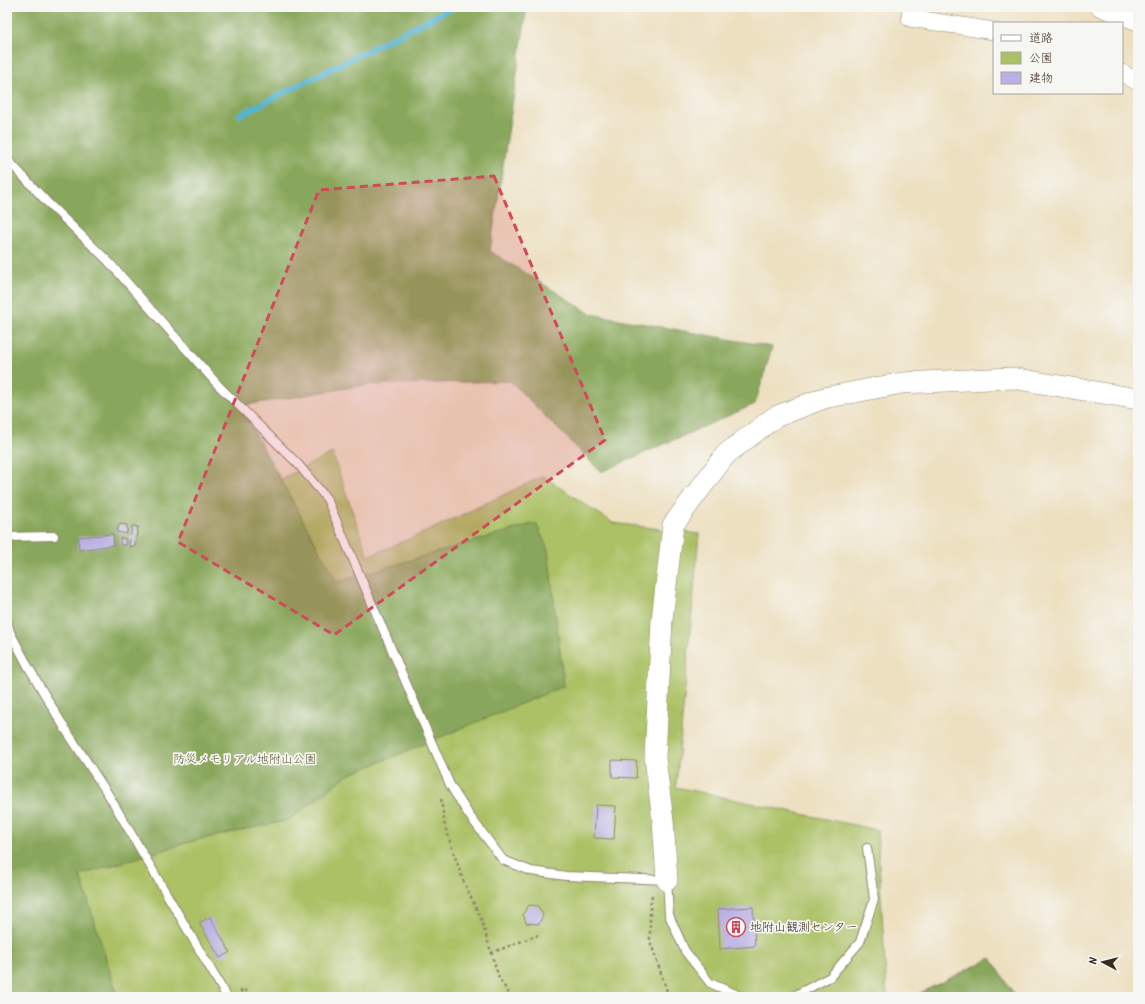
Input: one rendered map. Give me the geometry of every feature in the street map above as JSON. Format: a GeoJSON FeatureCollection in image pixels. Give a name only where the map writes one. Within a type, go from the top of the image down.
{"type":"FeatureCollection","features":[{"type":"Feature","properties":{"kind":"street"},"geometry":{"type":"LineString","coordinates":[[915,7],[910,18],[993,31]]}},
{"type":"Feature","properties":{"kind":"street"},"geometry":{"type":"LineString","coordinates":[[1099,7],[1138,22]]}},
{"type":"Feature","properties":{"kind":"street"},"geometry":{"type":"LineString","coordinates":[[1123,74],[1138,82]]}},
{"type":"Feature","properties":{"kind":"street"},"geometry":{"type":"LineString","coordinates":[[661,880],[663,821],[655,758],[662,620],[673,525],[726,454],[775,416],[824,398],[902,383],[1012,378],[1138,399]]}},
{"type":"Feature","properties":{"kind":"lane"},"geometry":{"type":"LineString","coordinates":[[7,159],[108,261],[218,385],[298,464],[327,499],[450,785],[469,815],[503,860],[532,871],[566,876],[661,880],[669,915],[685,951],[710,983],[742,997]]}},
{"type":"Feature","properties":{"kind":"lane"},"geometry":{"type":"LineString","coordinates":[[7,537],[54,536]]}},
{"type":"Feature","properties":{"kind":"lane"},"geometry":{"type":"LineString","coordinates":[[7,621],[10,632],[33,675],[64,727],[108,794],[227,997]]}},
{"type":"Feature","properties":{"kind":"lane"},"geometry":{"type":"LineString","coordinates":[[792,997],[830,977],[860,942],[874,899],[867,848]]}},
{"type":"Feature","properties":{"kind":"path"},"geometry":{"type":"LineString","coordinates":[[450,785],[440,790],[445,827],[463,880],[481,919],[499,978],[511,997]]}},
{"type":"Feature","properties":{"kind":"path"},"geometry":{"type":"LineString","coordinates":[[661,880],[650,909],[650,941],[669,997]]}},
{"type":"Feature","properties":{"kind":"path"},"geometry":{"type":"LineString","coordinates":[[491,953],[538,935]]}},
{"type":"Feature","properties":{"kind":"highlighted area"},"geometry":{"type":"Polygon","coordinates":[[[494,176],[605,440],[334,635],[178,542],[319,190],[494,176]]]}},
{"type":"Feature","properties":{"kind":"green space"},"geometry":{"type":"Polygon","coordinates":[[[7,7],[527,7],[490,251],[591,314],[772,347],[755,404],[601,472],[510,381],[365,385],[240,406],[337,582],[536,523],[548,550],[564,686],[346,776],[289,820],[193,841],[80,875],[118,997],[7,997],[7,7]]]}},
{"type":"Feature","properties":{"kind":"green space","name":"防災メモリアル地附山公園"},"geometry":{"type":"Polygon","coordinates":[[[332,453],[368,556],[426,532],[543,476],[613,523],[699,534],[676,787],[877,830],[887,997],[80,997],[7,565],[227,507],[332,453]]]}},
{"type":"Feature","properties":{"kind":"green space"},"geometry":{"type":"Polygon","coordinates":[[[991,958],[1016,997],[912,997],[991,958]]]}},
{"type":"Feature","properties":{"kind":"building"},"geometry":{"type":"Polygon","coordinates":[[[119,524],[127,525],[127,534],[117,532],[119,524]]]}},
{"type":"Feature","properties":{"kind":"building"},"geometry":{"type":"Polygon","coordinates":[[[132,526],[138,527],[135,546],[129,547],[132,526]]]}},
{"type":"Feature","properties":{"kind":"building"},"geometry":{"type":"Polygon","coordinates":[[[113,534],[114,545],[79,550],[78,537],[113,534]]]}},
{"type":"Feature","properties":{"kind":"building"},"geometry":{"type":"Polygon","coordinates":[[[120,538],[126,539],[126,545],[120,545],[120,538]]]}},
{"type":"Feature","properties":{"kind":"building"},"geometry":{"type":"Polygon","coordinates":[[[612,760],[637,761],[636,778],[612,777],[612,760]]]}},
{"type":"Feature","properties":{"kind":"building"},"geometry":{"type":"Polygon","coordinates":[[[596,805],[616,806],[614,839],[594,838],[596,805]]]}},
{"type":"Feature","properties":{"kind":"building"},"geometry":{"type":"Polygon","coordinates":[[[529,905],[538,906],[543,915],[539,924],[526,923],[523,914],[529,905]]]}},
{"type":"Feature","properties":{"kind":"building","name":"地附山観測センター"},"geometry":{"type":"Polygon","coordinates":[[[753,907],[755,946],[720,949],[718,909],[753,907]]]}},
{"type":"Feature","properties":{"kind":"building"},"geometry":{"type":"Polygon","coordinates":[[[210,917],[230,952],[220,958],[199,923],[210,917]]]}},
{"type":"Feature","properties":{"kind":"waterway"},"geometry":{"type":"LineString","coordinates":[[240,115],[454,7]]}},
{"type":"Feature","properties":{"kind":"place","name":"地附山観測センター"},"geometry":{"type":"Point","coordinates":[736,927]}}]}
